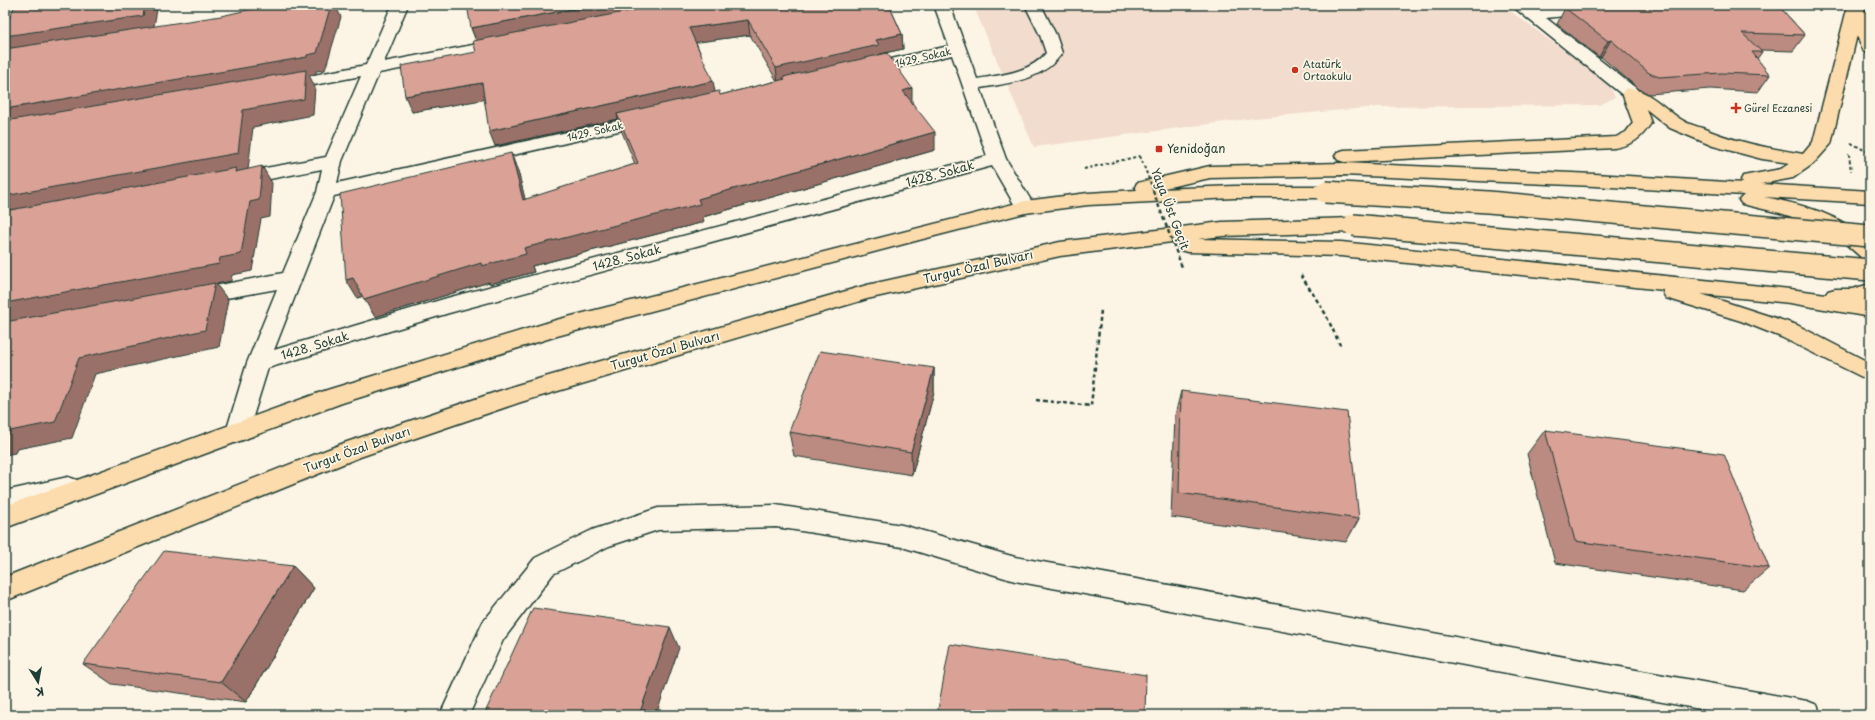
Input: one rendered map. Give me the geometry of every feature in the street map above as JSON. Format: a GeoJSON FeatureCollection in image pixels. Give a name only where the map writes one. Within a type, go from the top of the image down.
{"type":"FeatureCollection","features":[{"type":"Feature","properties":{"kind":"main road"},"geometry":{"type":"LineString","coordinates":[[1855,7],[1870,49]]}},
{"type":"Feature","properties":{"kind":"main road"},"geometry":{"type":"LineString","coordinates":[[1625,182],[1750,180],[1786,174],[1807,160],[1822,144],[1825,136],[1826,123],[1855,7]]}},
{"type":"Feature","properties":{"kind":"main road"},"geometry":{"type":"LineString","coordinates":[[1631,93],[1661,112],[1676,124],[1704,136],[1762,152],[1807,160]]}},
{"type":"Feature","properties":{"kind":"main road"},"geometry":{"type":"LineString","coordinates":[[5,517],[102,480],[335,396],[556,328],[832,255],[1025,208],[1088,199],[1210,172],[1279,159],[1591,145],[1620,142],[1637,134],[1642,123],[1631,93]]}},
{"type":"Feature","properties":{"kind":"main road"},"geometry":{"type":"LineString","coordinates":[[1210,172],[1343,169],[1625,182],[1870,197]]}},
{"type":"Feature","properties":{"kind":"main road"},"geometry":{"type":"LineString","coordinates":[[1625,182],[1766,203],[1797,211],[1834,226],[1859,242],[1870,254]]}},
{"type":"Feature","properties":{"kind":"main road"},"geometry":{"type":"LineString","coordinates":[[1088,199],[1234,192],[1325,192],[1488,202],[1870,236]]}},
{"type":"Feature","properties":{"kind":"main road","name":"Turgut Özal Bulvarı"},"geometry":{"type":"LineString","coordinates":[[5,589],[352,450],[517,394],[867,292],[1060,249],[1222,229],[1353,226],[1870,270]]}},
{"type":"Feature","properties":{"kind":"main road"},"geometry":{"type":"LineString","coordinates":[[1060,249],[1146,244],[1341,249],[1544,269],[1790,296],[1870,309]]}},
{"type":"Feature","properties":{"kind":"main road"},"geometry":{"type":"LineString","coordinates":[[1544,269],[1669,292],[1748,316],[1789,332],[1870,373]]}},
{"type":"Feature","properties":{"kind":"main road"},"geometry":{"type":"LineString","coordinates":[[1790,296],[1852,296],[1870,291]]}},
{"type":"Feature","properties":{"kind":"street"},"geometry":{"type":"LineString","coordinates":[[5,12],[52,5]]}},
{"type":"Feature","properties":{"kind":"street"},"geometry":{"type":"LineString","coordinates":[[238,432],[258,362],[326,192],[333,161],[374,70],[400,5]]}},
{"type":"Feature","properties":{"kind":"street"},"geometry":{"type":"LineString","coordinates":[[942,5],[998,159],[1025,208]]}},
{"type":"Feature","properties":{"kind":"street"},"geometry":{"type":"LineString","coordinates":[[971,85],[1026,74],[1051,59],[1054,52],[1033,5]]}},
{"type":"Feature","properties":{"kind":"street"},"geometry":{"type":"LineString","coordinates":[[1519,5],[1631,93]]}},
{"type":"Feature","properties":{"kind":"street"},"geometry":{"type":"LineString","coordinates":[[1532,15],[1622,5]]}},
{"type":"Feature","properties":{"kind":"street"},"geometry":{"type":"LineString","coordinates":[[265,89],[374,70],[521,41]]}},
{"type":"Feature","properties":{"kind":"street","name":"1429. Sokak"},"geometry":{"type":"LineString","coordinates":[[850,74],[958,49]]}},
{"type":"Feature","properties":{"kind":"street","name":"1429. Sokak"},"geometry":{"type":"LineString","coordinates":[[326,192],[665,115]]}},
{"type":"Feature","properties":{"kind":"street","name":"1428. Sokak"},"geometry":{"type":"LineString","coordinates":[[258,362],[455,304],[998,159]]}},
{"type":"Feature","properties":{"kind":"street"},"geometry":{"type":"LineString","coordinates":[[224,182],[333,161]]}},
{"type":"Feature","properties":{"kind":"street"},"geometry":{"type":"LineString","coordinates":[[175,300],[292,279]]}},
{"type":"Feature","properties":{"kind":"street"},"geometry":{"type":"LineString","coordinates":[[5,501],[102,480]]}},
{"type":"Feature","properties":{"kind":"street"},"geometry":{"type":"LineString","coordinates":[[454,715],[493,631],[544,566],[601,538],[658,519],[776,516],[902,536],[1015,569],[1708,706],[1807,715]]}},
{"type":"Feature","properties":{"kind":"path"},"geometry":{"type":"LineString","coordinates":[[1852,174],[1848,142],[1870,153]]}},
{"type":"Feature","properties":{"kind":"path","name":"Yaya Üst Geçit"},"geometry":{"type":"LineString","coordinates":[[1084,169],[1140,156],[1182,267]]}},
{"type":"Feature","properties":{"kind":"path"},"geometry":{"type":"LineString","coordinates":[[1036,400],[1091,406],[1101,310]]}},
{"type":"Feature","properties":{"kind":"path"},"geometry":{"type":"LineString","coordinates":[[1326,313],[1340,345]]}},
{"type":"Feature","properties":{"kind":"shaded area","name":"Atatürk Ortaokulu"},"geometry":{"type":"Polygon","coordinates":[[[973,5],[1502,5],[1608,83],[1615,97],[1600,105],[1377,107],[1255,118],[1034,147],[973,5]]]}},
{"type":"Feature","properties":{"kind":"building"},"geometry":{"type":"Polygon","coordinates":[[[15,5],[145,5],[143,16],[5,36],[5,28],[15,5]]]}},
{"type":"Feature","properties":{"kind":"building"},"geometry":{"type":"Polygon","coordinates":[[[270,5],[279,5],[279,7],[294,5],[331,5],[317,53],[307,55],[307,57],[5,109],[5,49],[221,16],[270,5]]]}},
{"type":"Feature","properties":{"kind":"building"},"geometry":{"type":"Polygon","coordinates":[[[467,5],[594,5],[471,28],[467,5]]]}},
{"type":"Feature","properties":{"kind":"building"},"geometry":{"type":"Polygon","coordinates":[[[661,5],[889,5],[902,34],[876,40],[879,45],[776,68],[748,20],[689,28],[713,81],[489,131],[482,83],[405,96],[401,66],[476,52],[473,41],[661,5]]]}},
{"type":"Feature","properties":{"kind":"building"},"geometry":{"type":"Polygon","coordinates":[[[1582,5],[1778,5],[1805,35],[1742,33],[1762,52],[1752,52],[1770,75],[1721,73],[1659,77],[1649,73],[1611,40],[1608,41],[1565,8],[1582,5]]]}},
{"type":"Feature","properties":{"kind":"building"},"geometry":{"type":"Polygon","coordinates":[[[887,53],[912,88],[903,91],[935,132],[698,199],[700,204],[524,248],[526,254],[482,266],[481,263],[364,299],[353,278],[346,280],[340,194],[511,153],[523,200],[638,163],[617,114],[719,91],[720,95],[785,79],[783,77],[887,53]]]}},
{"type":"Feature","properties":{"kind":"building"},"geometry":{"type":"Polygon","coordinates":[[[306,70],[304,99],[243,110],[238,153],[5,196],[5,121],[306,70]]]}},
{"type":"Feature","properties":{"kind":"building"},"geometry":{"type":"Polygon","coordinates":[[[262,166],[259,200],[250,202],[241,254],[220,258],[219,264],[5,303],[5,211],[236,168],[235,172],[262,166]]]}},
{"type":"Feature","properties":{"kind":"building"},"geometry":{"type":"Polygon","coordinates":[[[215,283],[205,330],[79,358],[55,422],[5,432],[5,322],[215,283]]]}},
{"type":"Feature","properties":{"kind":"building"},"geometry":{"type":"Polygon","coordinates":[[[820,351],[934,368],[911,452],[789,432],[820,351]]]}},
{"type":"Feature","properties":{"kind":"building"},"geometry":{"type":"Polygon","coordinates":[[[1181,391],[1347,412],[1359,519],[1179,493],[1181,391]]]}},
{"type":"Feature","properties":{"kind":"building"},"geometry":{"type":"Polygon","coordinates":[[[1545,430],[1724,454],[1769,568],[1575,541],[1545,430]]]}},
{"type":"Feature","properties":{"kind":"building"},"geometry":{"type":"Polygon","coordinates":[[[164,551],[293,566],[221,682],[83,664],[164,551]]]}},
{"type":"Feature","properties":{"kind":"building"},"geometry":{"type":"Polygon","coordinates":[[[533,608],[670,627],[639,715],[484,715],[533,608]]]}},
{"type":"Feature","properties":{"kind":"building"},"geometry":{"type":"Polygon","coordinates":[[[950,644],[1146,675],[1145,715],[937,715],[950,644]]]}},
{"type":"Feature","properties":{"kind":"place","name":"Atatürk Ortaokulu"},"geometry":{"type":"Point","coordinates":[1295,70]}},
{"type":"Feature","properties":{"kind":"place","name":"Gürel Eczanesi"},"geometry":{"type":"Point","coordinates":[1736,108]}},
{"type":"Feature","properties":{"kind":"place","name":"Yenidoğan"},"geometry":{"type":"Point","coordinates":[1159,149]}}]}
